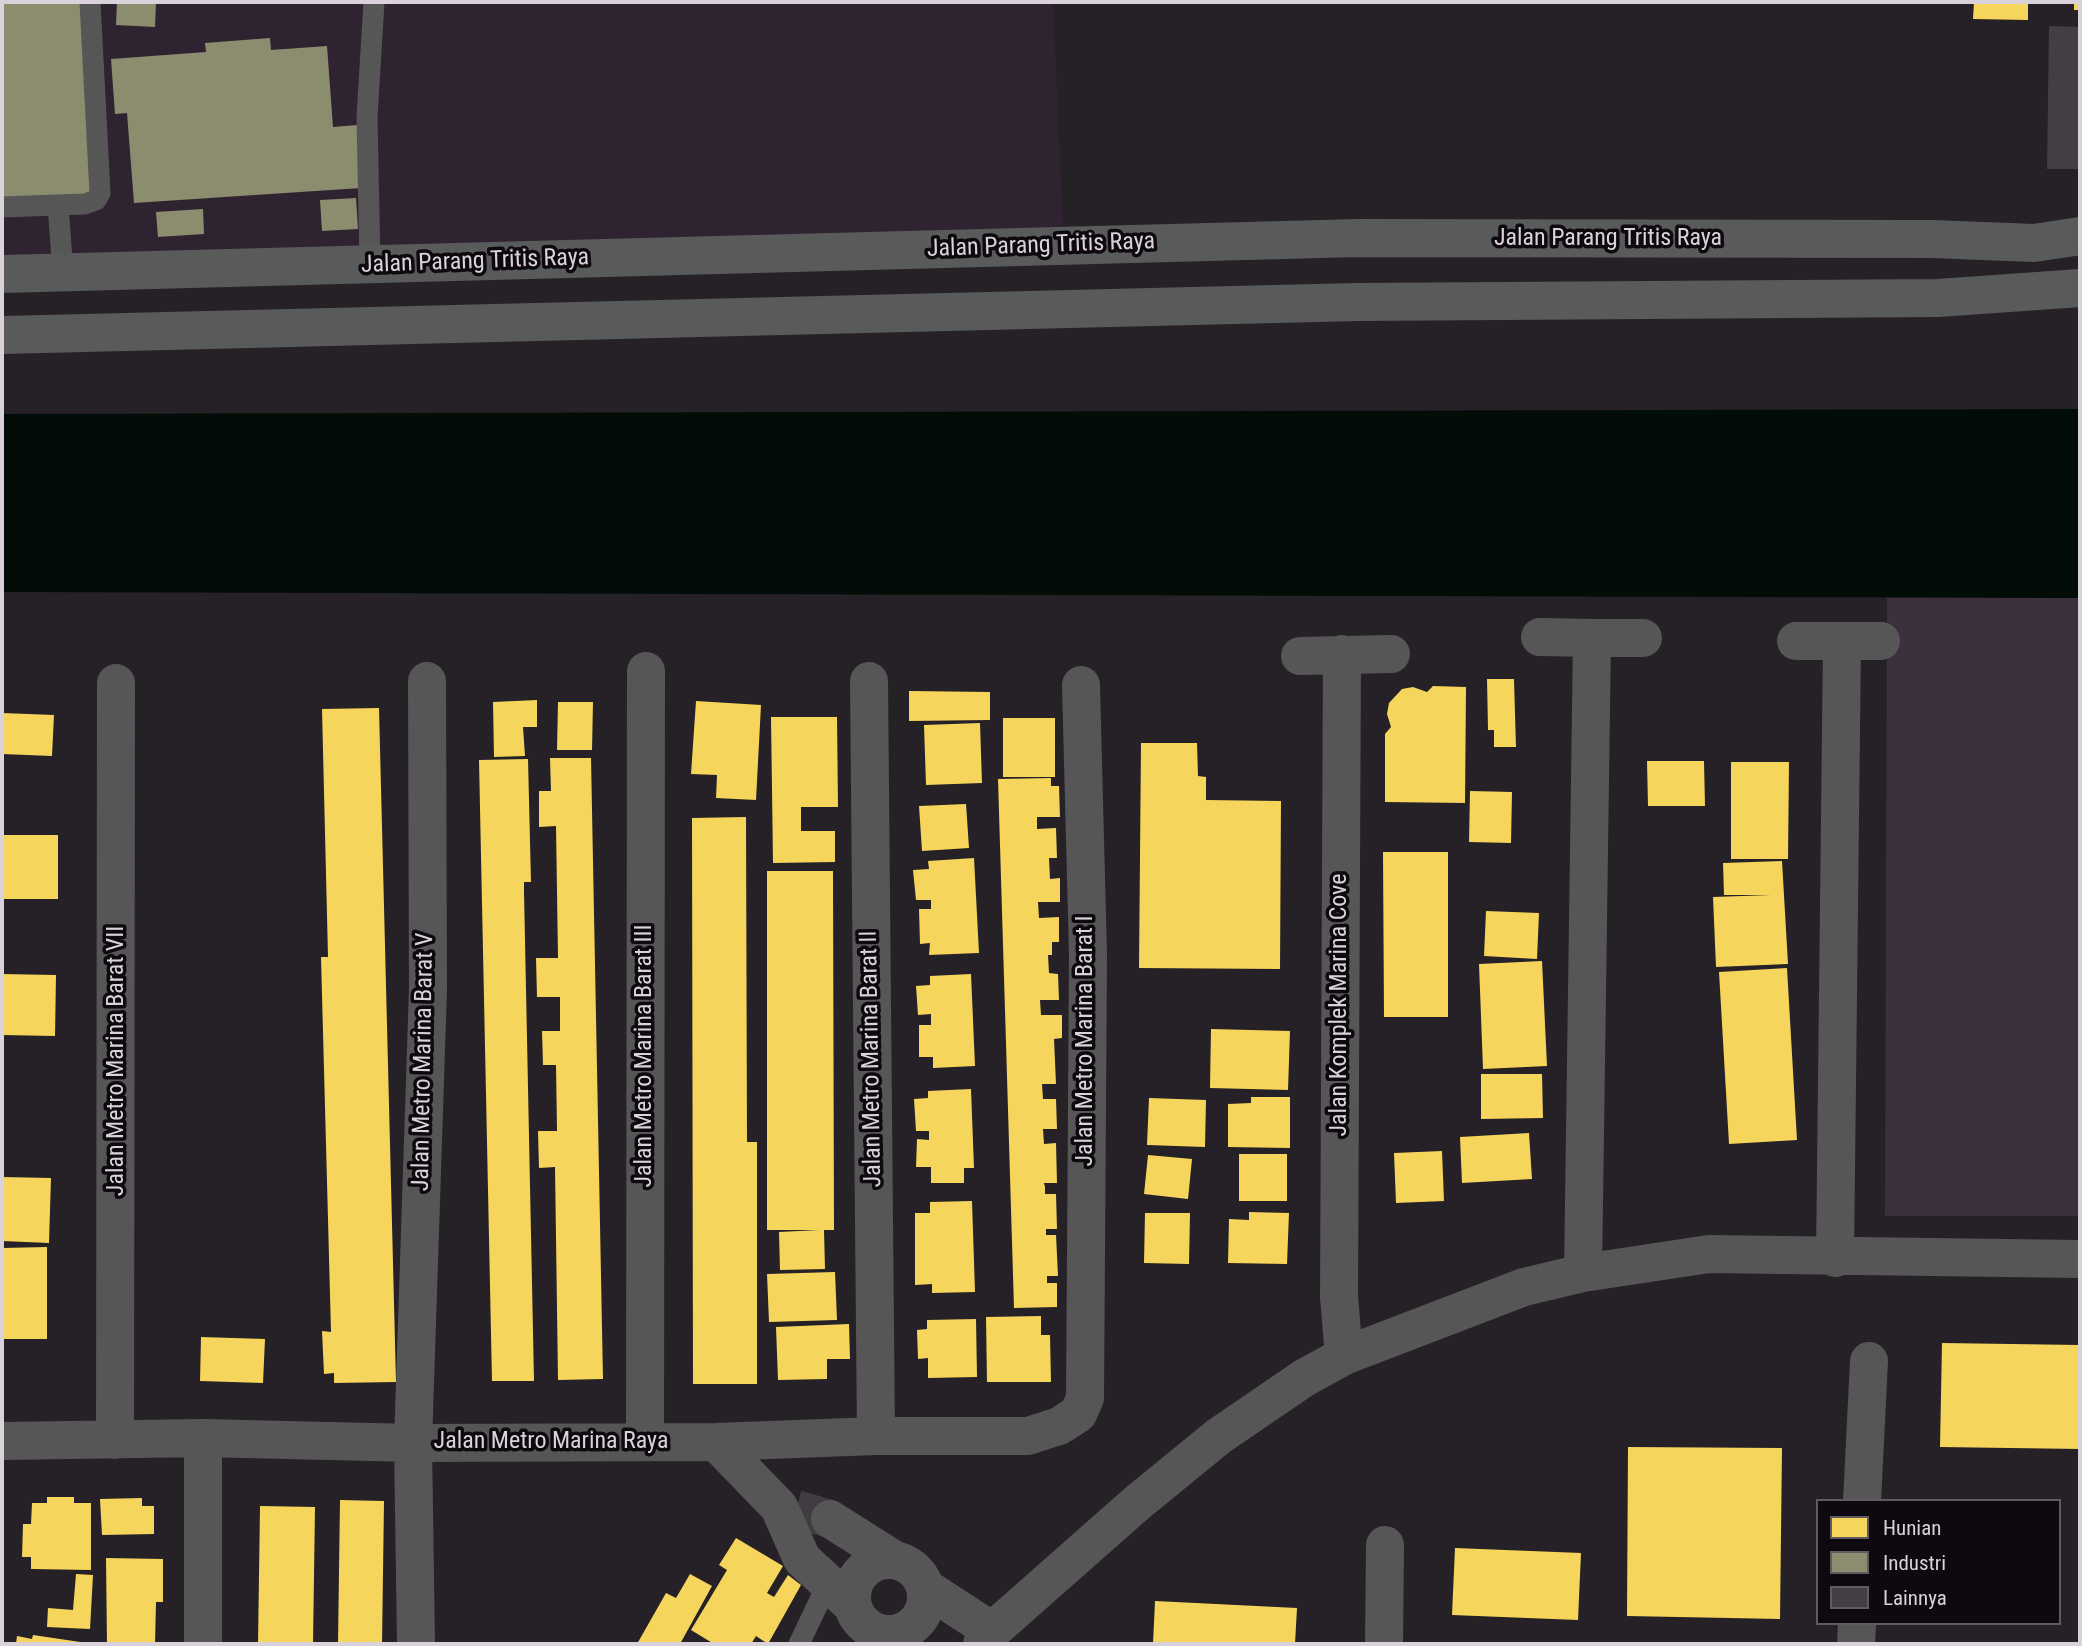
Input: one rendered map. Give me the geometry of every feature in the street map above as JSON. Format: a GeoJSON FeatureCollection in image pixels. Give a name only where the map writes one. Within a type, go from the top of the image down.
{"type":"FeatureCollection","features":[{"type":"Feature","properties":{"kind":"street","name":"Jalan Parang Tritis Raya"},"geometry":{"type":"LineString","coordinates":[[2,274],[1359,238],[1890,238],[2035,243],[2080,236]]}},
{"type":"Feature","properties":{"kind":"street"},"geometry":{"type":"LineString","coordinates":[[1888,298],[1890,238]]}},
{"type":"Feature","properties":{"kind":"street"},"geometry":{"type":"LineString","coordinates":[[2,335],[1357,302],[1888,298],[2080,288]]}},
{"type":"Feature","properties":{"kind":"street"},"geometry":{"type":"LineString","coordinates":[[1540,637],[1643,638]]}},
{"type":"Feature","properties":{"kind":"street"},"geometry":{"type":"LineString","coordinates":[[1583,1273],[1592,638]]}},
{"type":"Feature","properties":{"kind":"street"},"geometry":{"type":"LineString","coordinates":[[1796,641],[1881,641]]}},
{"type":"Feature","properties":{"kind":"street"},"geometry":{"type":"LineString","coordinates":[[1835,1258],[1842,641]]}},
{"type":"Feature","properties":{"kind":"street","name":"Jalan Komplek Marina Cove"},"geometry":{"type":"LineString","coordinates":[[1342,654],[1339,1297],[1344,1356]]}},
{"type":"Feature","properties":{"kind":"street"},"geometry":{"type":"LineString","coordinates":[[1300,656],[1391,654]]}},
{"type":"Feature","properties":{"kind":"street","name":"Jalan Metro Marina Barat III"},"geometry":{"type":"LineString","coordinates":[[645,1441],[646,671]]}},
{"type":"Feature","properties":{"kind":"street","name":"Jalan Metro Marina Barat V"},"geometry":{"type":"LineString","coordinates":[[416,1644],[413,1443],[428,989],[428,681]]}},
{"type":"Feature","properties":{"kind":"street","name":"Jalan Metro Marina Barat II"},"geometry":{"type":"LineString","coordinates":[[869,681],[876,1436]]}},
{"type":"Feature","properties":{"kind":"street","name":"Jalan Metro Marina Barat VII"},"geometry":{"type":"LineString","coordinates":[[115,1440],[116,683]]}},
{"type":"Feature","properties":{"kind":"street","name":"Jalan Metro Marina Barat I"},"geometry":{"type":"LineString","coordinates":[[1081,685],[1088,955],[1085,1398]]}},
{"type":"Feature","properties":{"kind":"street"},"geometry":{"type":"LineString","coordinates":[[716,1442],[802,1511],[914,1570],[926,1588],[987,1638],[1136,1503],[1219,1436],[1304,1378],[1344,1356],[1524,1287],[1583,1273],[1709,1254],[1835,1258],[2080,1259]]}},
{"type":"Feature","properties":{"kind":"street"},"geometry":{"type":"LineString","coordinates":[[1863,1499],[1869,1362]]}},
{"type":"Feature","properties":{"kind":"street","name":"Jalan Metro Marina Raya"},"geometry":{"type":"LineString","coordinates":[[2,1441],[203,1438],[413,1443],[716,1442],[876,1436],[1028,1436],[1059,1426],[1077,1414],[1085,1398]]}},
{"type":"Feature","properties":{"kind":"street"},"geometry":{"type":"LineString","coordinates":[[203,1438],[204,1644]]}},
{"type":"Feature","properties":{"kind":"street"},"geometry":{"type":"LineString","coordinates":[[802,1511],[802,1559],[840,1595],[859,1620],[870,1629],[889,1639],[912,1628],[922,1616],[926,1603],[926,1588]]}},
{"type":"Feature","properties":{"kind":"street"},"geometry":{"type":"LineString","coordinates":[[1384,1644],[1385,1545]]}},
{"type":"Feature","properties":{"kind":"street"},"geometry":{"type":"LineString","coordinates":[[840,1595],[852,1592],[857,1577],[867,1567],[881,1561],[895,1560]]}},
{"type":"Feature","properties":{"kind":"street"},"geometry":{"type":"LineString","coordinates":[[1856,1644],[1857,1625]]}},
{"type":"Feature","properties":{"kind":"lane"},"geometry":{"type":"LineString","coordinates":[[2,207],[85,204],[96,200],[100,193],[90,2]]}},
{"type":"Feature","properties":{"kind":"lane"},"geometry":{"type":"LineString","coordinates":[[370,264],[367,117],[374,2]]}},
{"type":"Feature","properties":{"kind":"lane"},"geometry":{"type":"LineString","coordinates":[[58,205],[62,273]]}},
{"type":"Feature","properties":{"kind":"lane"},"geometry":{"type":"LineString","coordinates":[[799,1644],[840,1595]]}},
{"type":"Feature","properties":{"kind":"shaded area"},"geometry":{"type":"Polygon","coordinates":[[[2,2],[1053,2],[1064,250],[2,280],[2,2]]]}},
{"type":"Feature","properties":{"kind":"shaded area"},"geometry":{"type":"Polygon","coordinates":[[[2080,409],[2080,598],[2,592],[2,414],[2080,409]]]}},
{"type":"Feature","properties":{"kind":"shaded area"},"geometry":{"type":"Polygon","coordinates":[[[1887,597],[2080,598],[2080,1216],[1885,1216],[1887,597]]]}},
{"type":"Feature","properties":{"kind":"building: Hunian"},"geometry":{"type":"Polygon","coordinates":[[[1974,2],[2028,2],[2028,20],[1973,19],[1974,2]]]}},
{"type":"Feature","properties":{"kind":"building: Hunian"},"geometry":{"type":"Polygon","coordinates":[[[2074,2],[2080,2],[2080,10],[2074,10],[2074,2]]]}},
{"type":"Feature","properties":{"kind":"building: Hunian"},"geometry":{"type":"Polygon","coordinates":[[[1487,679],[1514,679],[1516,747],[1494,747],[1494,730],[1488,730],[1487,679]]]}},
{"type":"Feature","properties":{"kind":"building: Hunian"},"geometry":{"type":"Polygon","coordinates":[[[1433,686],[1466,687],[1465,803],[1385,802],[1385,734],[1391,727],[1387,714],[1389,703],[1402,689],[1413,687],[1427,692],[1433,686]]]}},
{"type":"Feature","properties":{"kind":"building: Hunian"},"geometry":{"type":"Polygon","coordinates":[[[909,691],[990,692],[990,720],[909,721],[909,691]]]}},
{"type":"Feature","properties":{"kind":"building: Hunian"},"geometry":{"type":"Polygon","coordinates":[[[537,700],[537,727],[523,727],[525,756],[494,757],[493,702],[537,700]]]}},
{"type":"Feature","properties":{"kind":"building: Hunian"},"geometry":{"type":"Polygon","coordinates":[[[696,701],[761,705],[756,800],[716,798],[717,775],[691,774],[696,701]]]}},
{"type":"Feature","properties":{"kind":"building: Hunian"},"geometry":{"type":"Polygon","coordinates":[[[558,702],[593,702],[592,750],[557,750],[558,702]]]}},
{"type":"Feature","properties":{"kind":"building: Hunian"},"geometry":{"type":"Polygon","coordinates":[[[379,708],[396,1382],[334,1383],[334,1373],[324,1374],[322,1331],[331,1332],[321,957],[328,957],[322,709],[379,708]]]}},
{"type":"Feature","properties":{"kind":"building: Hunian"},"geometry":{"type":"Polygon","coordinates":[[[2,713],[54,715],[52,756],[2,754],[2,713]]]}},
{"type":"Feature","properties":{"kind":"building: Hunian"},"geometry":{"type":"Polygon","coordinates":[[[771,717],[837,717],[838,807],[801,807],[801,831],[835,831],[835,862],[773,863],[771,717]]]}},
{"type":"Feature","properties":{"kind":"building: Hunian"},"geometry":{"type":"Polygon","coordinates":[[[1003,718],[1055,718],[1055,777],[1003,777],[1003,718]]]}},
{"type":"Feature","properties":{"kind":"building: Hunian"},"geometry":{"type":"Polygon","coordinates":[[[980,723],[982,783],[926,785],[924,725],[980,723]]]}},
{"type":"Feature","properties":{"kind":"building: Hunian"},"geometry":{"type":"Polygon","coordinates":[[[1141,743],[1197,743],[1198,776],[1206,777],[1206,800],[1281,801],[1280,969],[1139,968],[1141,743]]]}},
{"type":"Feature","properties":{"kind":"building: Hunian"},"geometry":{"type":"Polygon","coordinates":[[[550,758],[591,758],[603,1379],[558,1380],[555,1167],[539,1168],[538,1131],[557,1131],[556,1065],[543,1065],[542,1031],[560,1031],[560,997],[537,997],[536,958],[558,958],[556,826],[539,827],[539,791],[551,791],[550,758]]]}},
{"type":"Feature","properties":{"kind":"building: Hunian"},"geometry":{"type":"Polygon","coordinates":[[[528,759],[531,882],[524,882],[524,892],[534,1381],[492,1381],[479,760],[528,759]]]}},
{"type":"Feature","properties":{"kind":"building: Hunian"},"geometry":{"type":"Polygon","coordinates":[[[1647,761],[1704,761],[1705,806],[1648,806],[1647,761]]]}},
{"type":"Feature","properties":{"kind":"building: Hunian"},"geometry":{"type":"Polygon","coordinates":[[[1731,762],[1789,762],[1788,859],[1731,859],[1731,762]]]}},
{"type":"Feature","properties":{"kind":"building: Hunian"},"geometry":{"type":"Polygon","coordinates":[[[1051,778],[1051,786],[1059,786],[1060,817],[1037,817],[1037,829],[1056,828],[1057,858],[1049,858],[1050,879],[1060,878],[1060,902],[1038,902],[1039,918],[1059,917],[1059,942],[1052,942],[1052,955],[1048,955],[1049,973],[1058,974],[1059,1000],[1040,1000],[1041,1015],[1062,1015],[1062,1038],[1054,1039],[1056,1084],[1042,1084],[1043,1099],[1056,1099],[1057,1129],[1043,1129],[1044,1144],[1056,1143],[1057,1183],[1044,1183],[1045,1194],[1056,1194],[1057,1229],[1046,1229],[1046,1235],[1056,1235],[1058,1276],[1047,1276],[1047,1283],[1057,1283],[1057,1307],[1014,1308],[998,779],[1051,778]]]}},
{"type":"Feature","properties":{"kind":"building: Hunian"},"geometry":{"type":"Polygon","coordinates":[[[1470,791],[1512,792],[1511,843],[1469,842],[1470,791]]]}},
{"type":"Feature","properties":{"kind":"building: Hunian"},"geometry":{"type":"Polygon","coordinates":[[[966,804],[969,848],[922,851],[919,806],[966,804]]]}},
{"type":"Feature","properties":{"kind":"building: Hunian"},"geometry":{"type":"Polygon","coordinates":[[[746,817],[747,1142],[757,1142],[757,1384],[693,1384],[692,818],[746,817]]]}},
{"type":"Feature","properties":{"kind":"building: Hunian"},"geometry":{"type":"Polygon","coordinates":[[[2,835],[58,835],[58,899],[2,899],[2,835]]]}},
{"type":"Feature","properties":{"kind":"building: Hunian"},"geometry":{"type":"Polygon","coordinates":[[[1383,852],[1448,852],[1448,1017],[1384,1017],[1383,852]]]}},
{"type":"Feature","properties":{"kind":"building: Hunian"},"geometry":{"type":"Polygon","coordinates":[[[974,858],[979,953],[929,955],[930,943],[920,944],[919,909],[931,909],[931,900],[916,900],[913,870],[929,869],[928,861],[974,858]]]}},
{"type":"Feature","properties":{"kind":"building: Hunian"},"geometry":{"type":"Polygon","coordinates":[[[1782,861],[1788,964],[1716,967],[1713,897],[1771,895],[1724,895],[1723,863],[1782,861]]]}},
{"type":"Feature","properties":{"kind":"building: Hunian"},"geometry":{"type":"Polygon","coordinates":[[[767,871],[833,871],[834,1230],[824,1230],[825,1269],[780,1270],[779,1232],[819,1230],[767,1230],[767,871]]]}},
{"type":"Feature","properties":{"kind":"building: Hunian"},"geometry":{"type":"Polygon","coordinates":[[[1486,911],[1539,913],[1537,959],[1484,956],[1486,911]]]}},
{"type":"Feature","properties":{"kind":"building: Hunian"},"geometry":{"type":"Polygon","coordinates":[[[1542,961],[1547,1066],[1483,1069],[1479,964],[1542,961]]]}},
{"type":"Feature","properties":{"kind":"building: Hunian"},"geometry":{"type":"Polygon","coordinates":[[[1787,968],[1797,1140],[1729,1144],[1719,972],[1787,968]]]}},
{"type":"Feature","properties":{"kind":"building: Hunian"},"geometry":{"type":"Polygon","coordinates":[[[2,974],[56,975],[55,1036],[2,1035],[2,974]]]}},
{"type":"Feature","properties":{"kind":"building: Hunian"},"geometry":{"type":"Polygon","coordinates":[[[971,974],[975,1066],[933,1068],[933,1057],[919,1057],[919,1025],[931,1025],[931,1014],[918,1015],[916,986],[930,985],[930,976],[971,974]]]}},
{"type":"Feature","properties":{"kind":"building: Hunian"},"geometry":{"type":"Polygon","coordinates":[[[1211,1029],[1290,1031],[1288,1090],[1210,1088],[1211,1029]]]}},
{"type":"Feature","properties":{"kind":"building: Hunian"},"geometry":{"type":"Polygon","coordinates":[[[1481,1074],[1542,1074],[1543,1118],[1481,1119],[1481,1074]]]}},
{"type":"Feature","properties":{"kind":"building: Hunian"},"geometry":{"type":"Polygon","coordinates":[[[971,1089],[974,1168],[964,1168],[964,1183],[931,1183],[931,1167],[916,1167],[917,1139],[929,1140],[929,1131],[916,1131],[914,1099],[928,1098],[928,1091],[971,1089]]]}},
{"type":"Feature","properties":{"kind":"building: Hunian"},"geometry":{"type":"Polygon","coordinates":[[[1251,1097],[1290,1097],[1290,1148],[1228,1147],[1228,1104],[1251,1103],[1251,1097]]]}},
{"type":"Feature","properties":{"kind":"building: Hunian"},"geometry":{"type":"Polygon","coordinates":[[[1149,1098],[1206,1100],[1205,1147],[1147,1145],[1149,1098]]]}},
{"type":"Feature","properties":{"kind":"building: Hunian"},"geometry":{"type":"Polygon","coordinates":[[[1529,1133],[1532,1179],[1462,1183],[1460,1137],[1529,1133]]]}},
{"type":"Feature","properties":{"kind":"building: Hunian"},"geometry":{"type":"Polygon","coordinates":[[[1442,1151],[1444,1201],[1396,1203],[1394,1153],[1442,1151]]]}},
{"type":"Feature","properties":{"kind":"building: Hunian"},"geometry":{"type":"Polygon","coordinates":[[[1239,1154],[1287,1154],[1287,1201],[1239,1201],[1239,1154]]]}},
{"type":"Feature","properties":{"kind":"building: Hunian"},"geometry":{"type":"Polygon","coordinates":[[[1148,1155],[1192,1159],[1188,1199],[1144,1194],[1148,1155]]]}},
{"type":"Feature","properties":{"kind":"building: Hunian"},"geometry":{"type":"Polygon","coordinates":[[[2,1177],[51,1178],[49,1243],[2,1241],[2,1177]]]}},
{"type":"Feature","properties":{"kind":"building: Hunian"},"geometry":{"type":"Polygon","coordinates":[[[972,1201],[975,1292],[932,1293],[932,1284],[915,1285],[915,1213],[930,1213],[930,1202],[972,1201]]]}},
{"type":"Feature","properties":{"kind":"building: Hunian"},"geometry":{"type":"Polygon","coordinates":[[[1249,1212],[1289,1213],[1287,1264],[1228,1263],[1229,1219],[1249,1220],[1249,1212]]]}},
{"type":"Feature","properties":{"kind":"building: Hunian"},"geometry":{"type":"Polygon","coordinates":[[[1145,1213],[1190,1213],[1189,1264],[1144,1263],[1145,1213]]]}},
{"type":"Feature","properties":{"kind":"building: Hunian"},"geometry":{"type":"Polygon","coordinates":[[[47,1247],[47,1339],[2,1339],[2,1248],[47,1247]]]}},
{"type":"Feature","properties":{"kind":"building: Hunian"},"geometry":{"type":"Polygon","coordinates":[[[835,1272],[837,1320],[769,1322],[767,1274],[835,1272]]]}},
{"type":"Feature","properties":{"kind":"building: Hunian"},"geometry":{"type":"Polygon","coordinates":[[[1041,1316],[1041,1335],[1050,1335],[1051,1382],[987,1382],[986,1317],[1041,1316]]]}},
{"type":"Feature","properties":{"kind":"building: Hunian"},"geometry":{"type":"Polygon","coordinates":[[[976,1319],[977,1377],[928,1378],[928,1358],[918,1359],[917,1330],[927,1329],[927,1320],[976,1319]]]}},
{"type":"Feature","properties":{"kind":"building: Hunian"},"geometry":{"type":"Polygon","coordinates":[[[849,1324],[850,1359],[827,1359],[827,1379],[778,1380],[776,1327],[849,1324]]]}},
{"type":"Feature","properties":{"kind":"building: Hunian"},"geometry":{"type":"Polygon","coordinates":[[[201,1337],[265,1339],[263,1383],[200,1381],[201,1337]]]}},
{"type":"Feature","properties":{"kind":"building: Hunian"},"geometry":{"type":"Polygon","coordinates":[[[1942,1343],[2080,1345],[2080,1449],[1940,1447],[1942,1343]]]}},
{"type":"Feature","properties":{"kind":"building: Hunian"},"geometry":{"type":"Polygon","coordinates":[[[1628,1447],[1782,1448],[1780,1619],[1627,1616],[1628,1447]]]}},
{"type":"Feature","properties":{"kind":"building: Hunian"},"geometry":{"type":"Polygon","coordinates":[[[47,1497],[74,1497],[74,1503],[91,1503],[91,1570],[31,1569],[31,1557],[22,1557],[23,1524],[31,1524],[32,1503],[47,1503],[47,1497]]]}},
{"type":"Feature","properties":{"kind":"building: Hunian"},"geometry":{"type":"Polygon","coordinates":[[[802,1497],[833,1514],[824,1531],[793,1515],[802,1497]]]}},
{"type":"Feature","properties":{"kind":"building: Hunian"},"geometry":{"type":"Polygon","coordinates":[[[142,1498],[142,1506],[154,1506],[154,1534],[102,1535],[100,1499],[142,1498]]]}},
{"type":"Feature","properties":{"kind":"building: Hunian"},"geometry":{"type":"Polygon","coordinates":[[[340,1500],[384,1501],[382,1644],[338,1644],[340,1500]]]}},
{"type":"Feature","properties":{"kind":"building: Hunian"},"geometry":{"type":"Polygon","coordinates":[[[260,1506],[315,1507],[313,1644],[258,1644],[260,1506]]]}},
{"type":"Feature","properties":{"kind":"building: Hunian"},"geometry":{"type":"Polygon","coordinates":[[[736,1538],[783,1566],[767,1593],[774,1597],[788,1575],[801,1585],[768,1644],[756,1636],[751,1644],[714,1644],[691,1630],[727,1570],[719,1565],[736,1538]]]}},
{"type":"Feature","properties":{"kind":"building: Hunian"},"geometry":{"type":"Polygon","coordinates":[[[1455,1548],[1581,1553],[1578,1620],[1452,1615],[1455,1548]]]}},
{"type":"Feature","properties":{"kind":"building: Hunian"},"geometry":{"type":"Polygon","coordinates":[[[106,1558],[163,1559],[163,1602],[156,1602],[155,1644],[107,1644],[106,1558]]]}},
{"type":"Feature","properties":{"kind":"building: Hunian"},"geometry":{"type":"Polygon","coordinates":[[[76,1574],[93,1575],[90,1629],[47,1627],[48,1608],[73,1610],[76,1574]]]}},
{"type":"Feature","properties":{"kind":"building: Hunian"},"geometry":{"type":"Polygon","coordinates":[[[690,1574],[712,1586],[680,1644],[637,1644],[666,1593],[676,1598],[690,1574]]]}},
{"type":"Feature","properties":{"kind":"building: Hunian"},"geometry":{"type":"Polygon","coordinates":[[[1155,1601],[1297,1608],[1295,1644],[1153,1644],[1155,1601]]]}},
{"type":"Feature","properties":{"kind":"building: Hunian"},"geometry":{"type":"Polygon","coordinates":[[[33,1635],[87,1644],[16,1644],[17,1636],[32,1639],[33,1635]]]}},
{"type":"Feature","properties":{"kind":"building: Industri"},"geometry":{"type":"Polygon","coordinates":[[[2,2],[83,2],[93,194],[2,199],[2,2]]]}},
{"type":"Feature","properties":{"kind":"building: Industri"},"geometry":{"type":"Polygon","coordinates":[[[117,2],[156,2],[155,27],[116,25],[117,2]]]}},
{"type":"Feature","properties":{"kind":"building: Industri"},"geometry":{"type":"Polygon","coordinates":[[[270,38],[271,50],[327,46],[333,127],[357,125],[361,188],[134,203],[127,113],[115,114],[111,59],[206,52],[205,43],[270,38]]]}},
{"type":"Feature","properties":{"kind":"building: Industri"},"geometry":{"type":"Polygon","coordinates":[[[356,198],[358,229],[322,231],[320,200],[356,198]]]}},
{"type":"Feature","properties":{"kind":"building: Industri"},"geometry":{"type":"Polygon","coordinates":[[[203,209],[204,234],[158,237],[156,212],[203,209]]]}},
{"type":"Feature","properties":{"kind":"building: Lainnya"},"geometry":{"type":"Polygon","coordinates":[[[2049,26],[2080,27],[2080,169],[2047,169],[2049,26]]]}},
{"type":"Feature","properties":{"kind":"tunnel"},"geometry":{"type":"LineString","coordinates":[[796,1509],[830,1519]]}}]}
